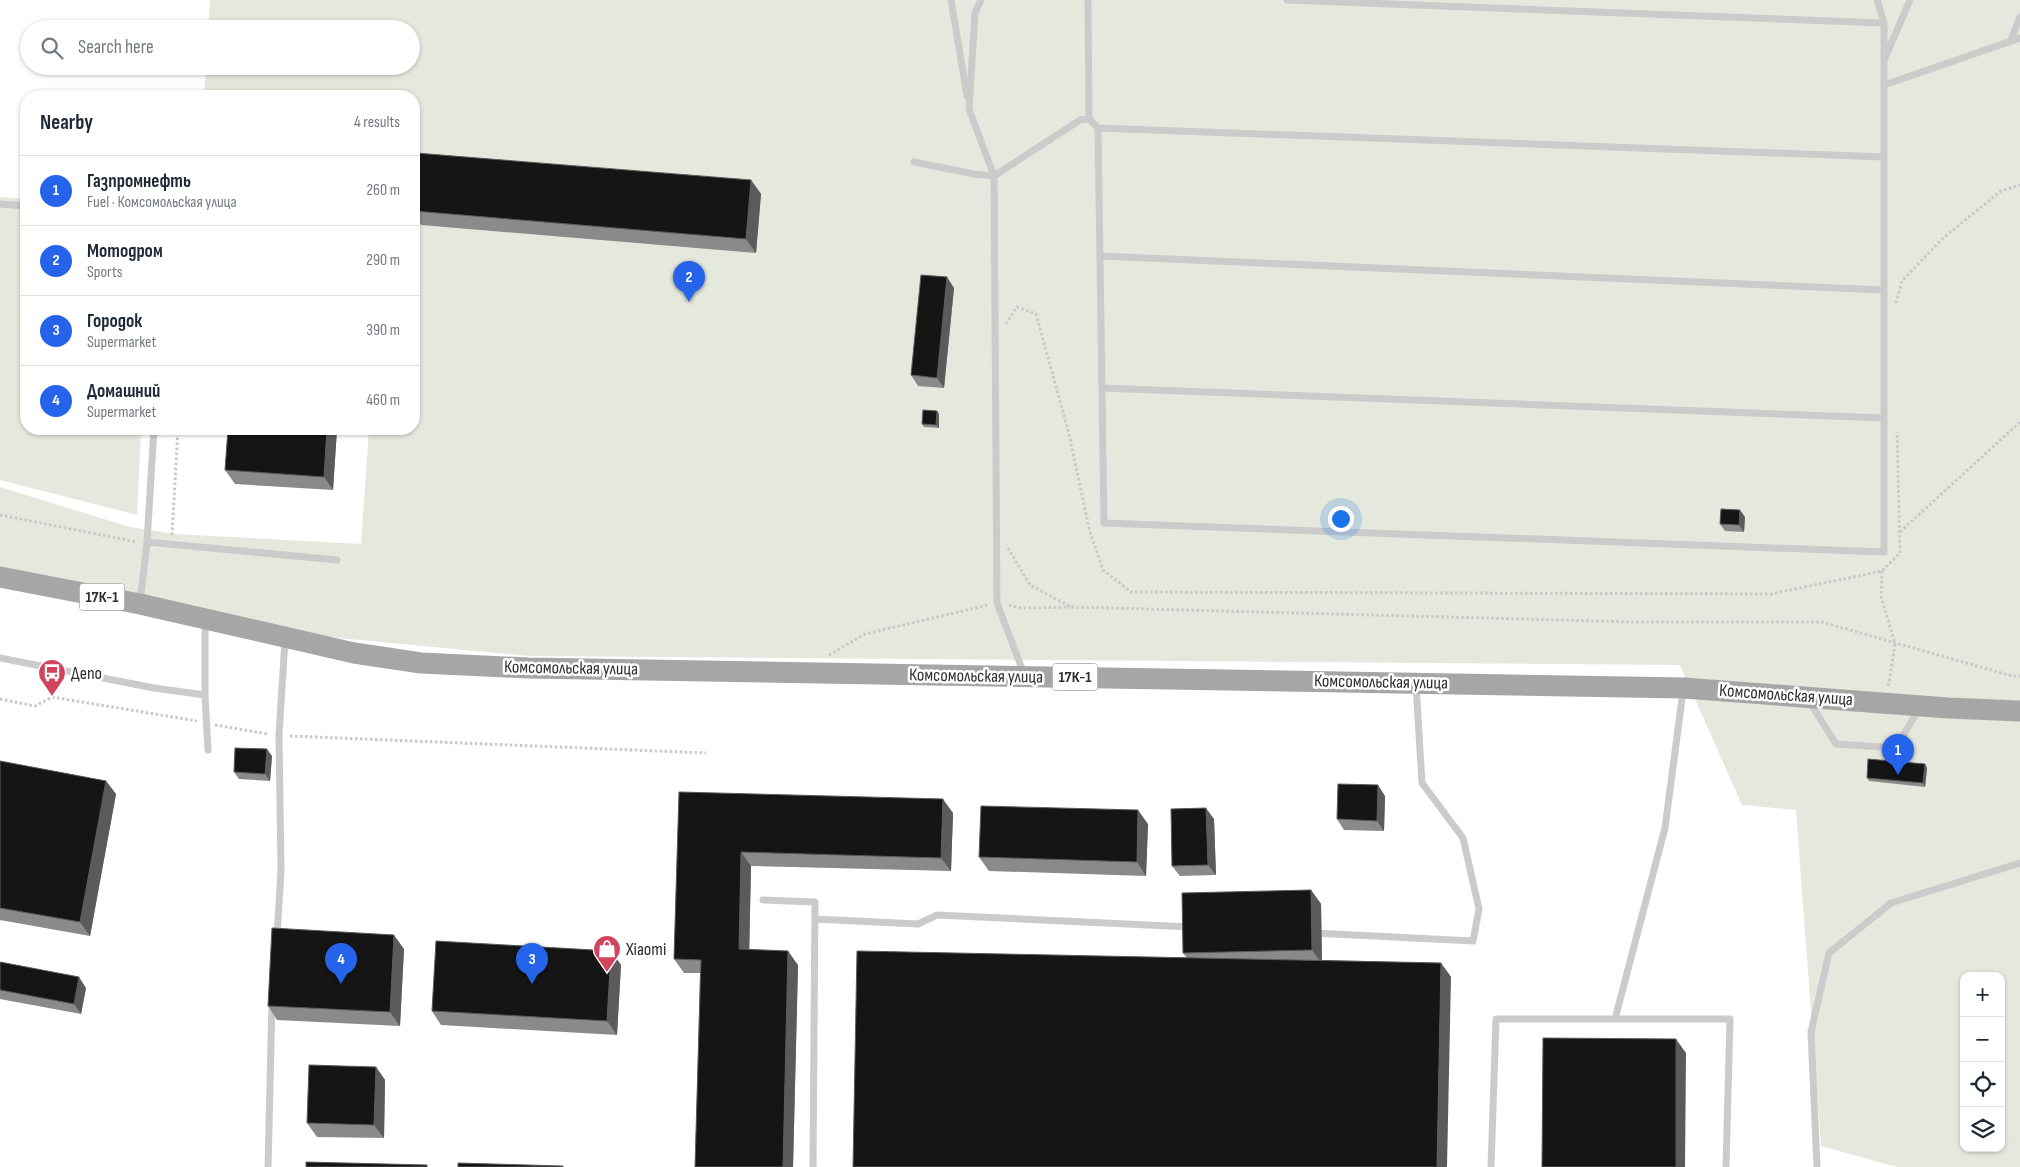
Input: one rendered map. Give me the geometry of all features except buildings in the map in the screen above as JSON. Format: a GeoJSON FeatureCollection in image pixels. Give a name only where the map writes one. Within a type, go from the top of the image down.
{"type":"FeatureCollection","features":[{"type":"Feature","properties":{"kind":"main road","name":"Комсомольская улица"},"geometry":{"type":"LineString","coordinates":[[0,577],[140,604],[354,653],[421,663],[528,668],[1684,688],[1921,706],[2020,711]]}},
{"type":"Feature","properties":{"kind":"lane"},"geometry":{"type":"LineString","coordinates":[[951,0],[969,109],[994,176],[997,603],[1025,676]]}},
{"type":"Feature","properties":{"kind":"lane"},"geometry":{"type":"LineString","coordinates":[[969,109],[974,13],[981,0]]}},
{"type":"Feature","properties":{"kind":"lane"},"geometry":{"type":"LineString","coordinates":[[1088,0],[1088,120]]}},
{"type":"Feature","properties":{"kind":"lane"},"geometry":{"type":"LineString","coordinates":[[1287,0],[1884,23]]}},
{"type":"Feature","properties":{"kind":"lane"},"geometry":{"type":"LineString","coordinates":[[1098,128],[1104,522],[1884,552],[1884,23],[1877,0]]}},
{"type":"Feature","properties":{"kind":"lane"},"geometry":{"type":"LineString","coordinates":[[1884,60],[1910,0]]}},
{"type":"Feature","properties":{"kind":"lane"},"geometry":{"type":"LineString","coordinates":[[2010,42],[2020,17]]}},
{"type":"Feature","properties":{"kind":"lane"},"geometry":{"type":"LineString","coordinates":[[1884,85],[2020,38]]}},
{"type":"Feature","properties":{"kind":"lane"},"geometry":{"type":"LineString","coordinates":[[914,162],[994,176],[1080,120],[1088,120],[1098,128],[1884,157]]}},
{"type":"Feature","properties":{"kind":"lane"},"geometry":{"type":"LineString","coordinates":[[0,204],[20,206]]}},
{"type":"Feature","properties":{"kind":"lane"},"geometry":{"type":"LineString","coordinates":[[1100,256],[1884,290]]}},
{"type":"Feature","properties":{"kind":"lane"},"geometry":{"type":"LineString","coordinates":[[1102,388],[1884,418]]}},
{"type":"Feature","properties":{"kind":"lane"},"geometry":{"type":"LineString","coordinates":[[140,604],[147,542],[154,435]]}},
{"type":"Feature","properties":{"kind":"lane"},"geometry":{"type":"LineString","coordinates":[[147,542],[171,546],[337,560]]}},
{"type":"Feature","properties":{"kind":"lane"},"geometry":{"type":"LineString","coordinates":[[205,618],[205,695],[208,750]]}},
{"type":"Feature","properties":{"kind":"lane"},"geometry":{"type":"LineString","coordinates":[[276,949],[281,871],[279,735],[285,637]]}},
{"type":"Feature","properties":{"kind":"lane"},"geometry":{"type":"LineString","coordinates":[[0,658],[154,688],[205,695]]}},
{"type":"Feature","properties":{"kind":"lane"},"geometry":{"type":"LineString","coordinates":[[1308,933],[1473,941],[1478,910],[1463,838],[1422,783],[1416,682]]}},
{"type":"Feature","properties":{"kind":"lane"},"geometry":{"type":"LineString","coordinates":[[1615,1019],[1666,828],[1684,688]]}},
{"type":"Feature","properties":{"kind":"lane"},"geometry":{"type":"LineString","coordinates":[[1806,696],[1836,744],[1896,748],[1921,706]]}},
{"type":"Feature","properties":{"kind":"lane"},"geometry":{"type":"LineString","coordinates":[[1817,1167],[1811,1032],[1829,953],[1891,904],[2020,863]]}},
{"type":"Feature","properties":{"kind":"lane"},"geometry":{"type":"LineString","coordinates":[[763,900],[816,902],[813,1167]]}},
{"type":"Feature","properties":{"kind":"lane"},"geometry":{"type":"LineString","coordinates":[[815,919],[918,924],[937,915],[1201,928]]}},
{"type":"Feature","properties":{"kind":"lane"},"geometry":{"type":"LineString","coordinates":[[268,1167],[273,997]]}},
{"type":"Feature","properties":{"kind":"lane"},"geometry":{"type":"LineString","coordinates":[[1491,1167],[1496,1019],[1730,1019],[1726,1167]]}},
{"type":"Feature","properties":{"kind":"path"},"geometry":{"type":"LineString","coordinates":[[1894,310],[1902,281],[1942,239],[2001,191],[2020,185]]}},
{"type":"Feature","properties":{"kind":"path"},"geometry":{"type":"LineString","coordinates":[[1004,327],[1017,307],[1036,314],[1069,434],[1090,532],[1103,570],[1131,592],[1771,594],[1882,571],[1900,553],[1897,426]]}},
{"type":"Feature","properties":{"kind":"path"},"geometry":{"type":"LineString","coordinates":[[1899,532],[2020,422]]}},
{"type":"Feature","properties":{"kind":"path"},"geometry":{"type":"LineString","coordinates":[[171,546],[178,435]]}},
{"type":"Feature","properties":{"kind":"path"},"geometry":{"type":"LineString","coordinates":[[0,515],[130,541]]}},
{"type":"Feature","properties":{"kind":"path"},"geometry":{"type":"LineString","coordinates":[[1004,541],[1030,585],[1071,607]]}},
{"type":"Feature","properties":{"kind":"path"},"geometry":{"type":"LineString","coordinates":[[1882,571],[1881,596],[1895,644],[1886,702]]}},
{"type":"Feature","properties":{"kind":"path"},"geometry":{"type":"LineString","coordinates":[[822,659],[865,634],[997,603],[1020,608],[1071,607],[1635,622],[1822,622],[2012,676],[2020,676]]}},
{"type":"Feature","properties":{"kind":"path"},"geometry":{"type":"LineString","coordinates":[[0,699],[34,706],[52,697],[290,736],[706,753]]}},
{"type":"Feature","properties":{"kind":"path"},"geometry":{"type":"LineString","coordinates":[[290,736],[290,745]]}},
{"type":"Feature","properties":{"kind":"shaded area"},"geometry":{"type":"Polygon","coordinates":[[[210,0],[2020,0],[2020,1167],[1897,1167],[1821,1146],[1796,810],[1742,805],[1680,665],[528,656],[317,636],[0,572],[0,487],[130,527],[175,534],[361,544],[369,435],[420,435],[420,90],[204,90],[205,75],[420,75],[420,20],[209,20],[210,0]]]}},
{"type":"Feature","properties":{"kind":"shaded area"},"geometry":{"type":"Polygon","coordinates":[[[0,197],[20,199],[20,435],[141,435],[137,515],[0,480],[0,197]]]}},
{"type":"Feature","properties":{"kind":"place","name":"Мотодром"},"geometry":{"type":"Point","coordinates":[689,302]}},
{"type":"Feature","properties":{"kind":"place","name":"Депо"},"geometry":{"type":"Point","coordinates":[52,697]}},
{"type":"Feature","properties":{"kind":"place","name":"Газпромнефть"},"geometry":{"type":"Point","coordinates":[1898,775]}},
{"type":"Feature","properties":{"kind":"place","name":"Xiaomi"},"geometry":{"type":"Point","coordinates":[607,973]}},
{"type":"Feature","properties":{"kind":"place","name":"Домашний"},"geometry":{"type":"Point","coordinates":[341,984]}},
{"type":"Feature","properties":{"kind":"place","name":"Городок"},"geometry":{"type":"Point","coordinates":[532,984]}}]}
